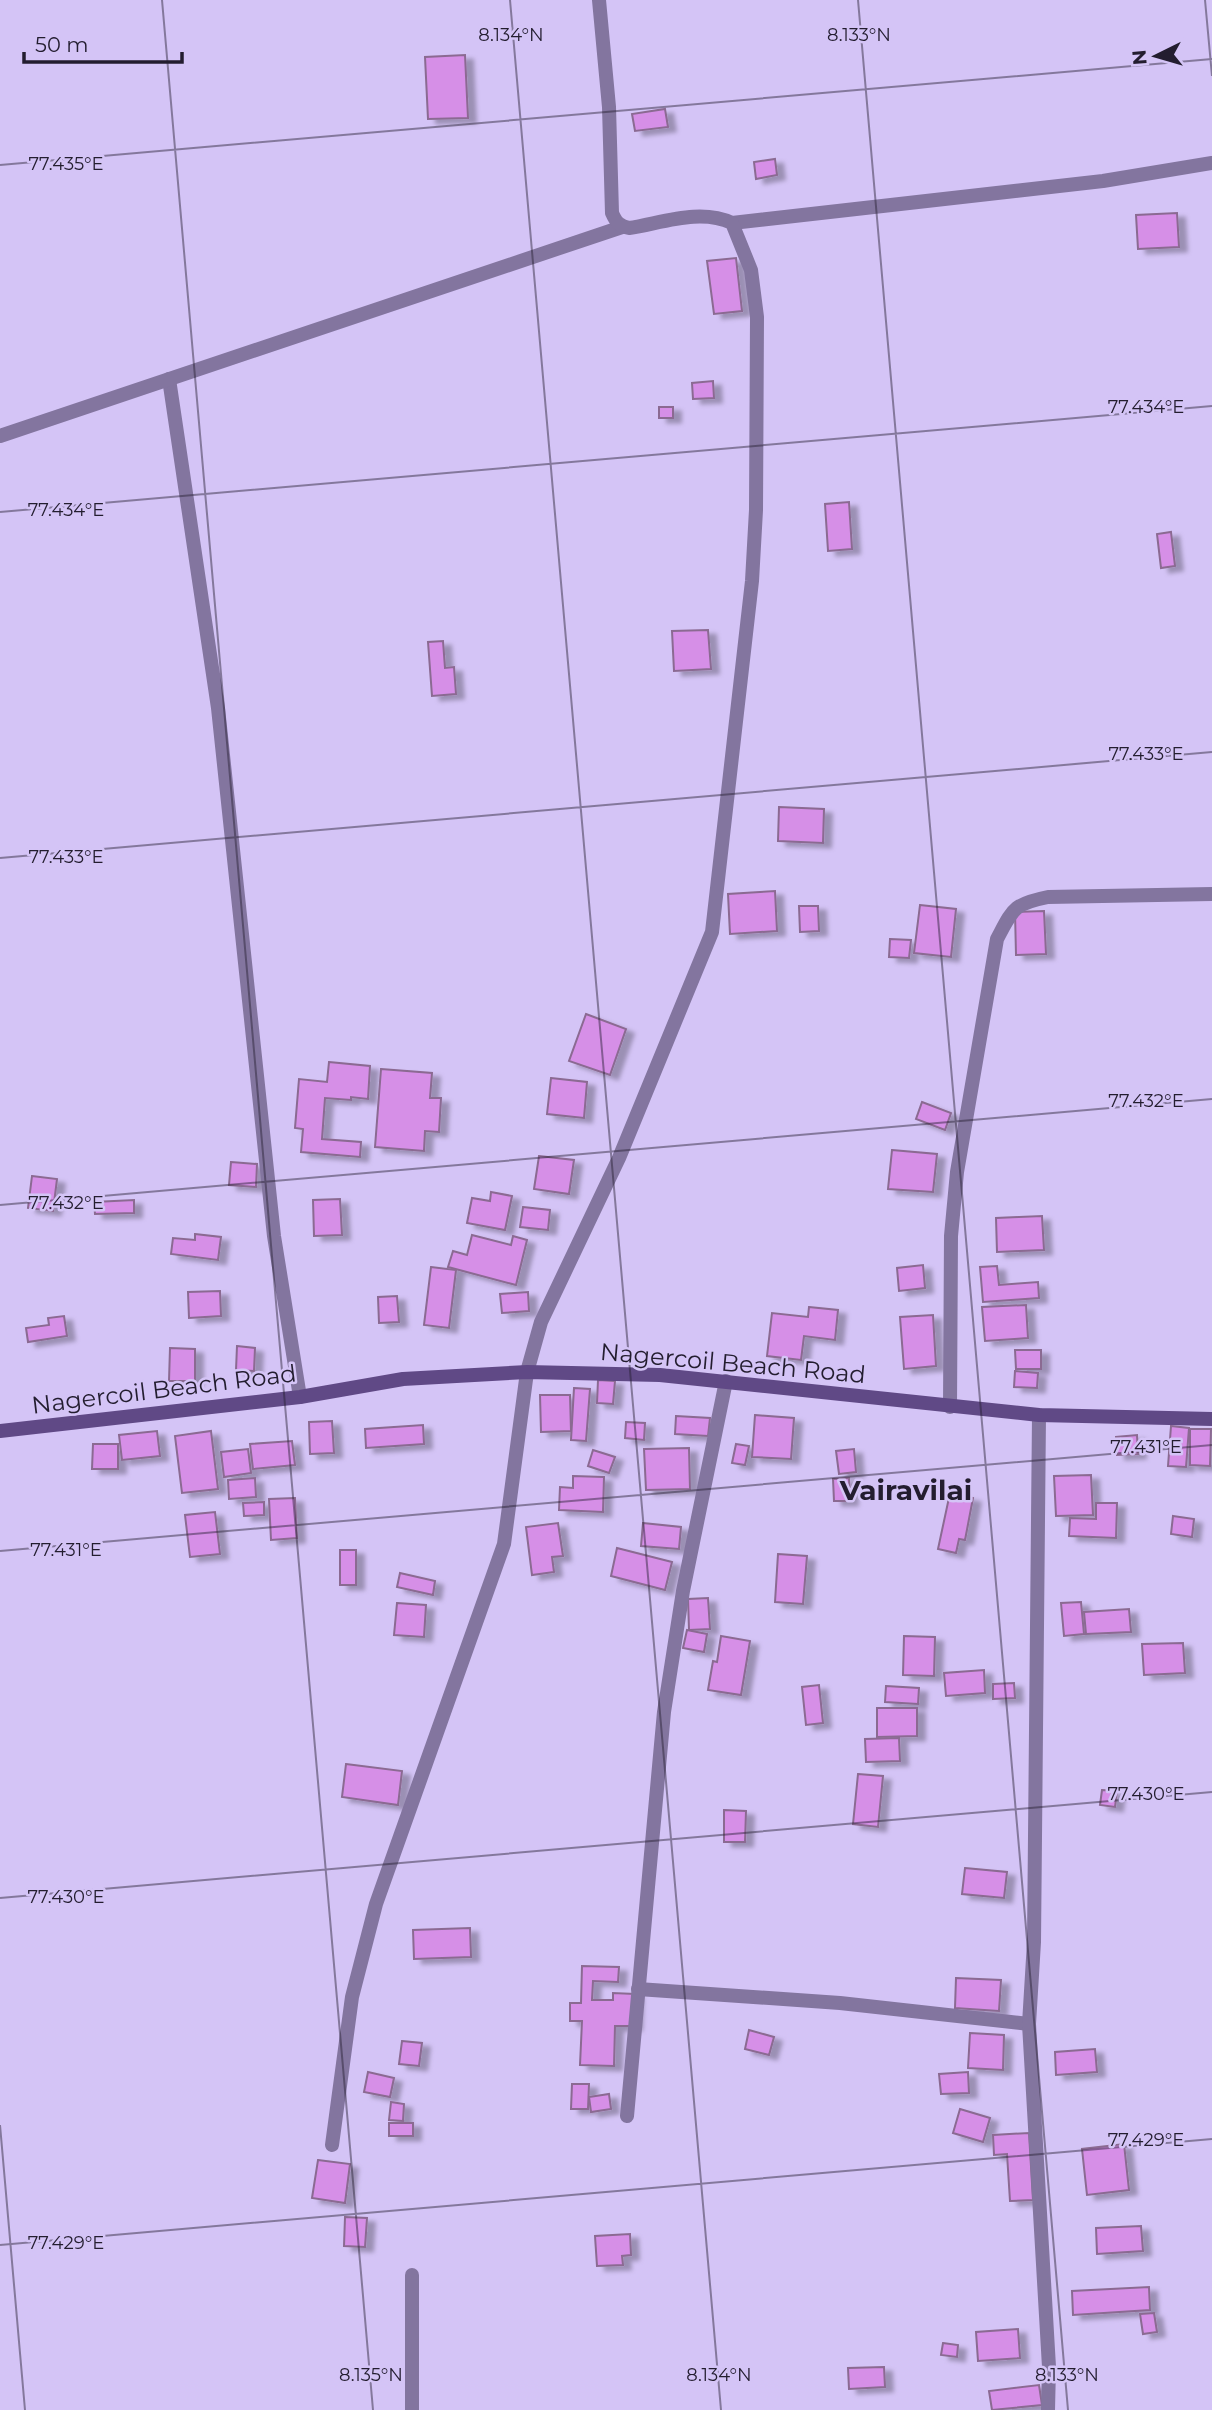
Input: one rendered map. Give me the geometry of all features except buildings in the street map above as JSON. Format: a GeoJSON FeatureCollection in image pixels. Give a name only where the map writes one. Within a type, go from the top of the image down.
{"type":"FeatureCollection","features":[{"type":"Feature","properties":{"kind":"main road","name":"Nagercoil Beach Road"},"geometry":{"type":"LineString","coordinates":[[0,1431],[300,1397],[403,1379],[527,1372],[660,1374],[1039,1415],[1212,1419]]}},
{"type":"Feature","properties":{"kind":"street"},"geometry":{"type":"LineString","coordinates":[[598,0],[609,107],[612,214],[615,222],[622,227]]}},
{"type":"Feature","properties":{"kind":"street"},"geometry":{"type":"LineString","coordinates":[[0,436],[622,227],[708,216],[732,223],[1103,181],[1212,163]]}},
{"type":"Feature","properties":{"kind":"street"},"geometry":{"type":"LineString","coordinates":[[332,2145],[352,1997],[376,1904],[503,1544],[527,1372],[541,1322],[619,1158],[712,932],[752,581],[756,498],[757,317],[751,270],[732,223]]}},
{"type":"Feature","properties":{"kind":"street"},"geometry":{"type":"LineString","coordinates":[[169,379],[218,708],[274,1236],[300,1397]]}},
{"type":"Feature","properties":{"kind":"street"},"geometry":{"type":"LineString","coordinates":[[950,1407],[951,1236],[957,1172],[998,939],[1012,910],[1029,901],[1048,897],[1212,894]]}},
{"type":"Feature","properties":{"kind":"street"},"geometry":{"type":"LineString","coordinates":[[627,2116],[664,1712],[683,1591],[726,1381]]}},
{"type":"Feature","properties":{"kind":"street"},"geometry":{"type":"LineString","coordinates":[[1039,1415],[1034,1942],[1029,2024],[1048,2353],[1048,2410]]}},
{"type":"Feature","properties":{"kind":"street"},"geometry":{"type":"LineString","coordinates":[[638,1989],[840,2003],[1029,2024]]}},
{"type":"Feature","properties":{"kind":"street"},"geometry":{"type":"LineString","coordinates":[[412,2275],[412,2410]]}},
{"type":"Feature","properties":{"kind":"district","name":"Vairavilai"},"geometry":{"type":"Point","coordinates":[906,1490]}}]}
